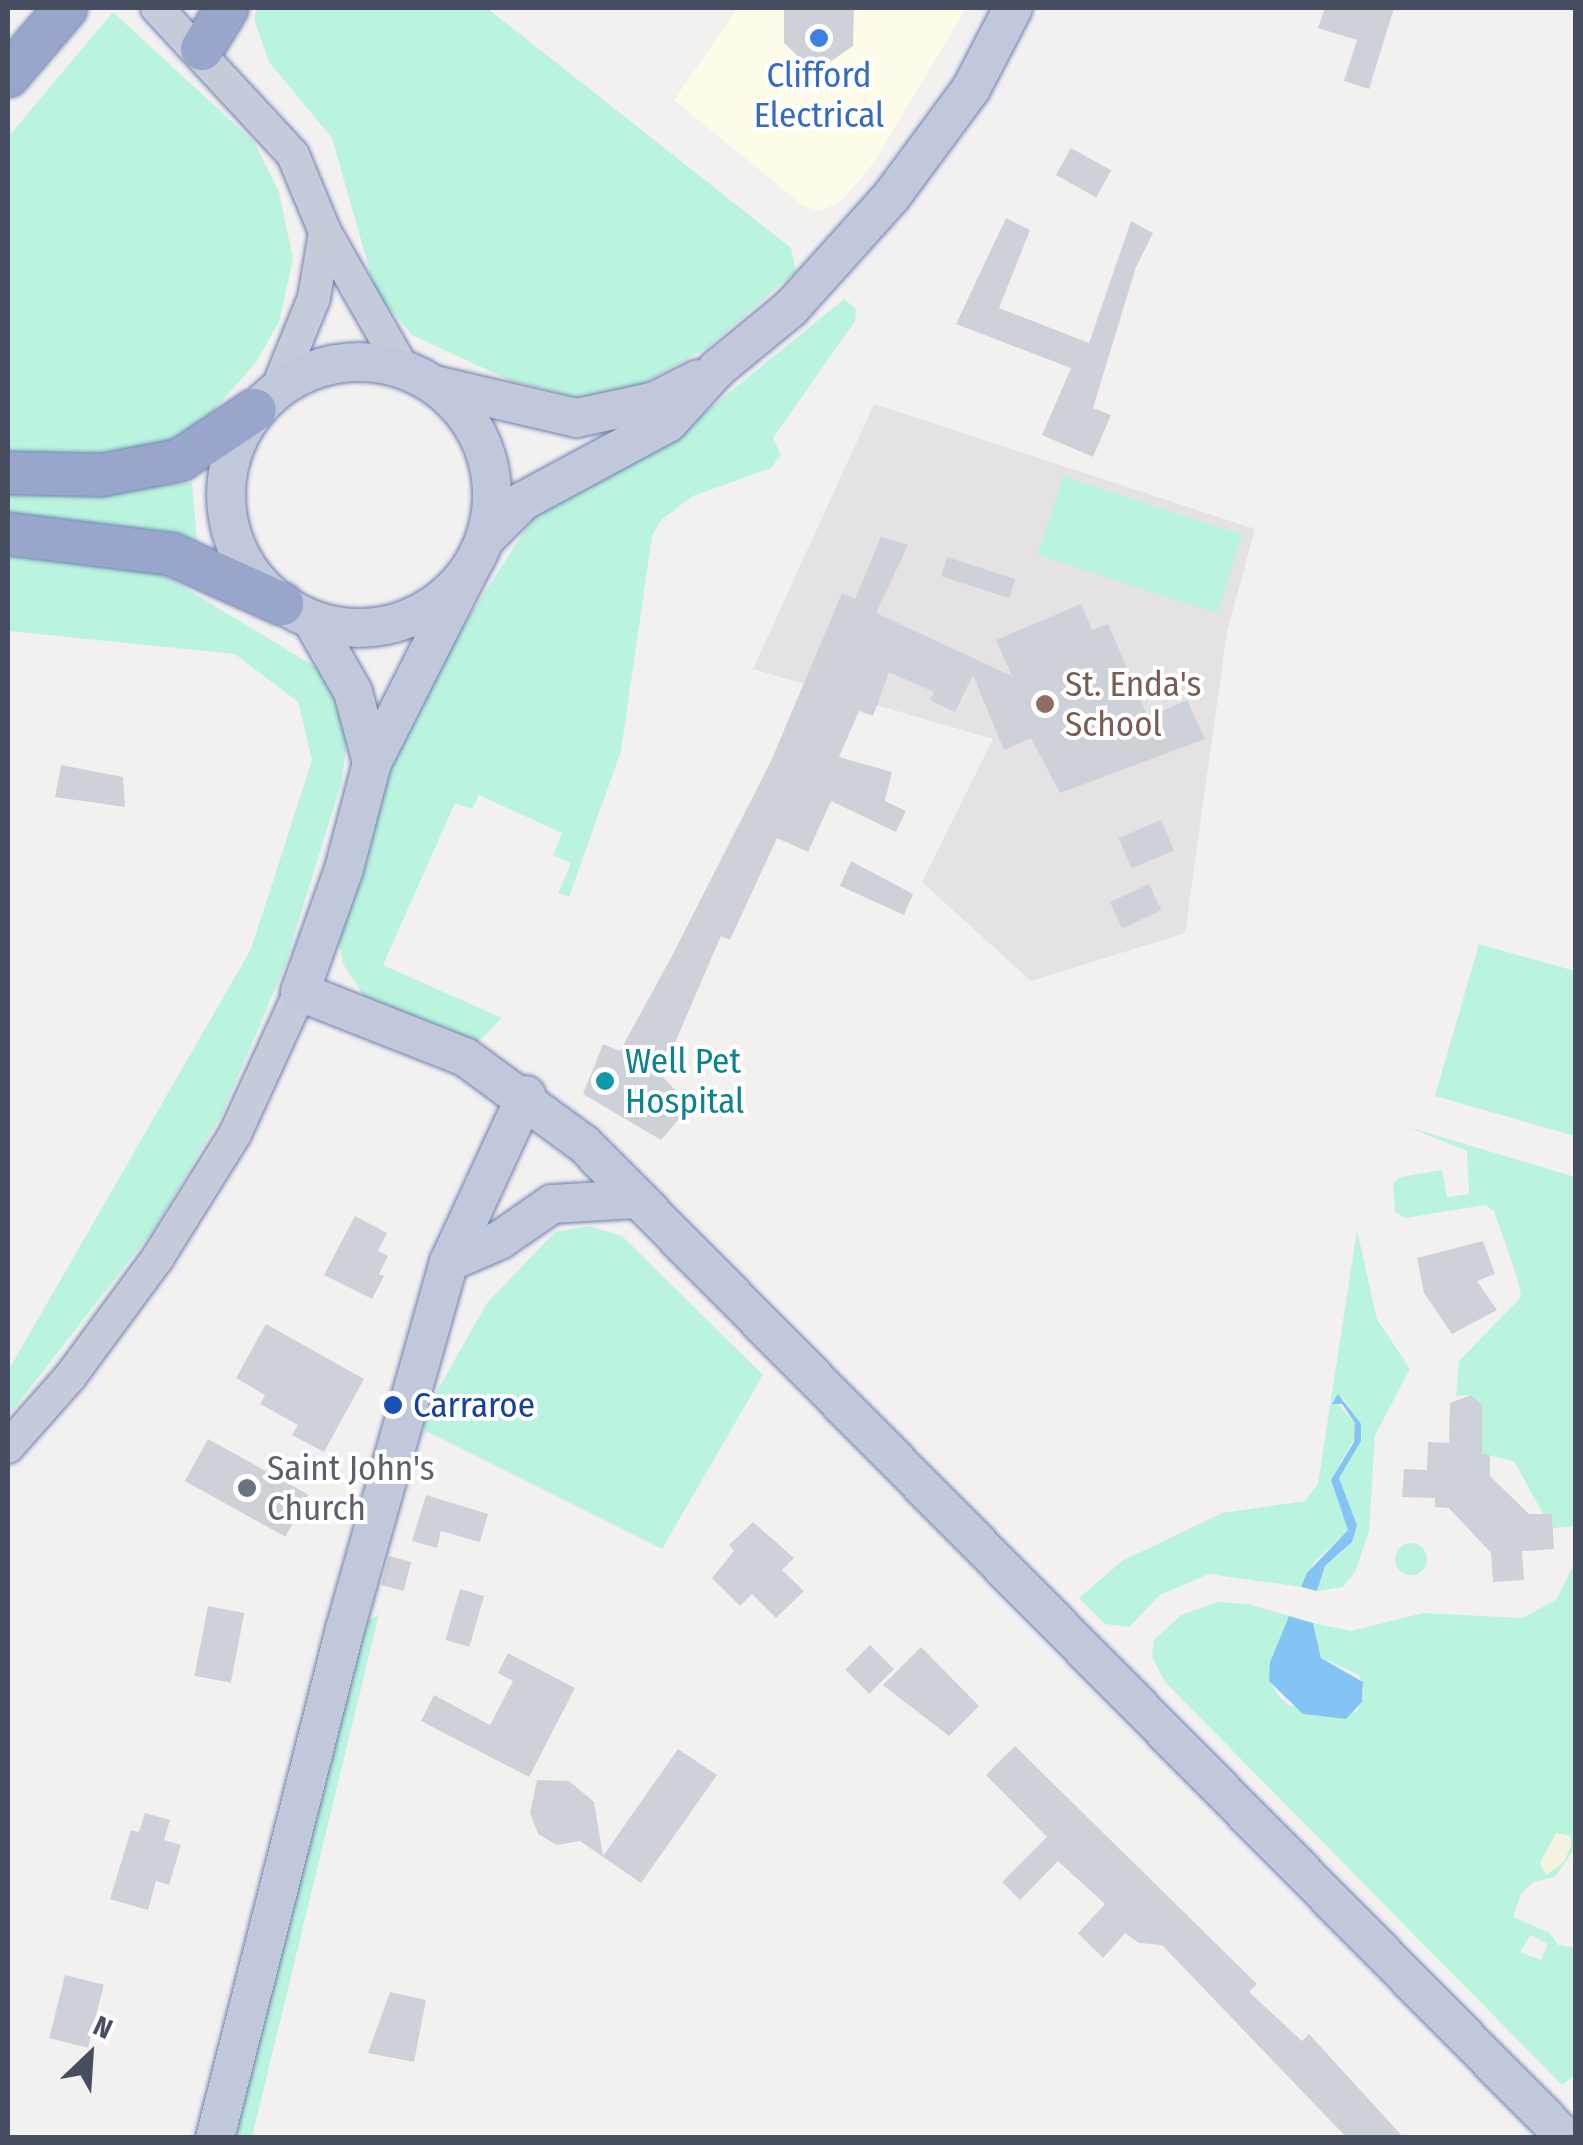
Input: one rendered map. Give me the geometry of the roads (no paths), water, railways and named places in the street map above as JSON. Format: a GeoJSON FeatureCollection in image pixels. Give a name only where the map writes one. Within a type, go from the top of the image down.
{"type":"FeatureCollection","features":[{"type":"Feature","properties":{"kind":"highway"},"geometry":{"type":"LineString","coordinates":[[8,76],[66,8]]}},
{"type":"Feature","properties":{"kind":"highway"},"geometry":{"type":"LineString","coordinates":[[179,29],[227,8]]}},
{"type":"Feature","properties":{"kind":"highway"},"geometry":{"type":"LineString","coordinates":[[8,473],[102,475],[180,460],[266,400]]}},
{"type":"Feature","properties":{"kind":"highway"},"geometry":{"type":"LineString","coordinates":[[8,534],[171,554],[297,612]]}},
{"type":"Feature","properties":{"kind":"main road"},"geometry":{"type":"LineString","coordinates":[[297,612],[379,627],[414,617],[477,556],[523,501],[668,423],[718,368],[791,308],[891,197],[971,89],[1013,8]]}},
{"type":"Feature","properties":{"kind":"main road"},"geometry":{"type":"LineString","coordinates":[[372,763],[353,692],[297,612],[255,579],[226,513],[226,477],[266,400],[334,364],[418,376],[577,418],[655,401],[718,368]]}},
{"type":"Feature","properties":{"kind":"main road"},"geometry":{"type":"LineString","coordinates":[[418,376],[478,436],[490,468],[477,556],[372,763],[344,869],[300,992],[465,1058],[526,1096],[638,1199],[1566,2138]]}},
{"type":"Feature","properties":{"kind":"main road"},"geometry":{"type":"LineString","coordinates":[[214,2138],[345,1629],[448,1262],[526,1096]]}},
{"type":"Feature","properties":{"kind":"main road"},"geometry":{"type":"LineString","coordinates":[[448,1262],[500,1240],[552,1204],[638,1199]]}},
{"type":"Feature","properties":{"kind":"street"},"geometry":{"type":"LineString","coordinates":[[179,29],[294,154],[324,232],[418,376]]}},
{"type":"Feature","properties":{"kind":"street"},"geometry":{"type":"LineString","coordinates":[[266,400],[314,298],[324,232]]}},
{"type":"Feature","properties":{"kind":"street"},"geometry":{"type":"LineString","coordinates":[[8,1447],[70,1377],[157,1259],[235,1134],[300,992]]}},
{"type":"Feature","properties":{"kind":"water"},"geometry":{"type":"Polygon","coordinates":[[[1338,1394],[1361,1424],[1361,1441],[1339,1478],[1357,1525],[1352,1542],[1325,1566],[1317,1591],[1301,1587],[1307,1573],[1348,1530],[1331,1480],[1354,1442],[1355,1423],[1342,1404],[1332,1404],[1338,1394]]]}},
{"type":"Feature","properties":{"kind":"water"},"geometry":{"type":"Polygon","coordinates":[[[1289,1616],[1313,1623],[1321,1658],[1363,1682],[1362,1702],[1346,1719],[1303,1714],[1269,1681],[1270,1662],[1289,1616]]]}},
{"type":"Feature","properties":{"kind":"place","name":"Clifford Electrical"},"geometry":{"type":"Point","coordinates":[819,38]}},
{"type":"Feature","properties":{"kind":"place","name":"St. Enda's School"},"geometry":{"type":"Point","coordinates":[1045,704]}},
{"type":"Feature","properties":{"kind":"place","name":"Well Pet Hospital"},"geometry":{"type":"Point","coordinates":[605,1081]}},
{"type":"Feature","properties":{"kind":"place","name":"Carraroe"},"geometry":{"type":"Point","coordinates":[393,1405]}},
{"type":"Feature","properties":{"kind":"place","name":"Saint John's Church"},"geometry":{"type":"Point","coordinates":[247,1488]}}]}
